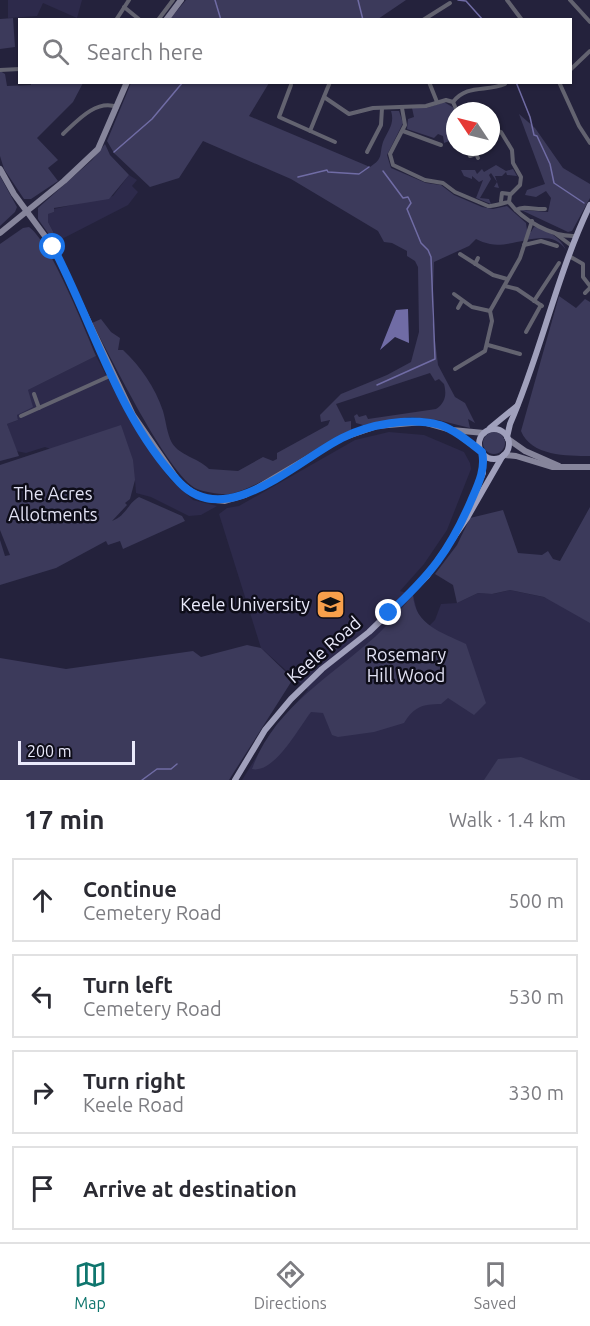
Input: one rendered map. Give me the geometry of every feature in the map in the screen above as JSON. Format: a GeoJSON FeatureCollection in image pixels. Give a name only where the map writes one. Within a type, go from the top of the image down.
{"type":"FeatureCollection","features":[{"type":"Feature","properties":{"kind":"main road"},"geometry":{"type":"LineString","coordinates":[[517,406],[485,432],[480,441],[482,453],[491,458],[503,456],[508,447],[508,438],[517,406],[568,256],[590,205]]}},
{"type":"Feature","properties":{"kind":"main road"},"geometry":{"type":"LineString","coordinates":[[485,432],[498,429],[508,438]]}},
{"type":"Feature","properties":{"kind":"main road","name":"Keele Road"},"geometry":{"type":"LineString","coordinates":[[464,522],[483,473],[482,453]]}},
{"type":"Feature","properties":{"kind":"main road","name":"Keele Road"},"geometry":{"type":"LineString","coordinates":[[237,778],[265,730],[291,699],[322,669],[369,632],[427,576],[464,522],[503,456]]}},
{"type":"Feature","properties":{"kind":"street"},"geometry":{"type":"LineString","coordinates":[[117,18],[129,0]]}},
{"type":"Feature","properties":{"kind":"street"},"geometry":{"type":"LineString","coordinates":[[160,18],[173,0]]}},
{"type":"Feature","properties":{"kind":"street"},"geometry":{"type":"LineString","coordinates":[[168,18],[181,0]]}},
{"type":"Feature","properties":{"kind":"street"},"geometry":{"type":"LineString","coordinates":[[507,0],[520,18]]}},
{"type":"Feature","properties":{"kind":"street"},"geometry":{"type":"LineString","coordinates":[[570,0],[590,22]]}},
{"type":"Feature","properties":{"kind":"street"},"geometry":{"type":"LineString","coordinates":[[426,18],[450,3]]}},
{"type":"Feature","properties":{"kind":"street"},"geometry":{"type":"LineString","coordinates":[[124,7],[138,18]]}},
{"type":"Feature","properties":{"kind":"street"},"geometry":{"type":"LineString","coordinates":[[572,68],[590,51]]}},
{"type":"Feature","properties":{"kind":"street"},"geometry":{"type":"LineString","coordinates":[[0,70],[18,69]]}},
{"type":"Feature","properties":{"kind":"street"},"geometry":{"type":"LineString","coordinates":[[0,233],[98,149],[126,84]]}},
{"type":"Feature","properties":{"kind":"street"},"geometry":{"type":"LineString","coordinates":[[310,131],[319,115],[329,84]]}},
{"type":"Feature","properties":{"kind":"street"},"geometry":{"type":"LineString","coordinates":[[430,84],[437,102]]}},
{"type":"Feature","properties":{"kind":"street"},"geometry":{"type":"LineString","coordinates":[[560,84],[579,126],[590,142]]}},
{"type":"Feature","properties":{"kind":"street"},"geometry":{"type":"LineString","coordinates":[[324,97],[349,114],[385,107],[426,106],[446,100],[453,102],[459,94],[475,88],[492,89],[505,85]]}},
{"type":"Feature","properties":{"kind":"street"},"geometry":{"type":"LineString","coordinates":[[292,88],[279,117],[330,137],[335,142]]}},
{"type":"Feature","properties":{"kind":"street"},"geometry":{"type":"LineString","coordinates":[[63,134],[88,112],[107,104],[117,107]]}},
{"type":"Feature","properties":{"kind":"street"},"geometry":{"type":"LineString","coordinates":[[370,150],[381,125],[385,107]]}},
{"type":"Feature","properties":{"kind":"street"},"geometry":{"type":"LineString","coordinates":[[402,108],[406,121],[390,154],[391,163],[396,167],[425,180],[445,184],[455,192],[488,206],[501,201],[509,202],[532,221],[551,230],[576,236]]}},
{"type":"Feature","properties":{"kind":"street"},"geometry":{"type":"LineString","coordinates":[[403,131],[439,144],[439,138]]}},
{"type":"Feature","properties":{"kind":"street"},"geometry":{"type":"LineString","coordinates":[[500,132],[512,150],[513,163],[521,177],[520,185],[510,195],[509,202]]}},
{"type":"Feature","properties":{"kind":"street"},"geometry":{"type":"LineString","coordinates":[[0,169],[48,239],[60,261],[112,375],[133,415],[179,482],[192,492],[207,499],[225,501],[245,495],[342,438],[377,426],[423,422],[452,430],[485,432]]}},
{"type":"Feature","properties":{"kind":"street"},"geometry":{"type":"LineString","coordinates":[[501,201],[502,193],[510,195]]}},
{"type":"Feature","properties":{"kind":"street"},"geometry":{"type":"LineString","coordinates":[[516,210],[521,207],[536,211],[544,209]]}},
{"type":"Feature","properties":{"kind":"street"},"geometry":{"type":"LineString","coordinates":[[455,369],[485,351],[492,321],[490,311],[520,258],[532,221]]}},
{"type":"Feature","properties":{"kind":"street"},"geometry":{"type":"LineString","coordinates":[[551,230],[572,247]]}},
{"type":"Feature","properties":{"kind":"street"},"geometry":{"type":"LineString","coordinates":[[524,245],[542,242],[556,244]]}},
{"type":"Feature","properties":{"kind":"street"},"geometry":{"type":"LineString","coordinates":[[460,254],[507,279]]}},
{"type":"Feature","properties":{"kind":"street"},"geometry":{"type":"LineString","coordinates":[[568,256],[583,264],[583,277],[590,287],[585,293]]}},
{"type":"Feature","properties":{"kind":"street"},"geometry":{"type":"LineString","coordinates":[[475,264],[478,258]]}},
{"type":"Feature","properties":{"kind":"street"},"geometry":{"type":"LineString","coordinates":[[534,301],[559,263]]}},
{"type":"Feature","properties":{"kind":"street"},"geometry":{"type":"LineString","coordinates":[[505,286],[516,289],[541,305],[526,332]]}},
{"type":"Feature","properties":{"kind":"street"},"geometry":{"type":"LineString","coordinates":[[454,294],[472,307],[490,311]]}},
{"type":"Feature","properties":{"kind":"street"},"geometry":{"type":"LineString","coordinates":[[458,308],[462,301]]}},
{"type":"Feature","properties":{"kind":"street"},"geometry":{"type":"LineString","coordinates":[[488,345],[520,354]]}},
{"type":"Feature","properties":{"kind":"street"},"geometry":{"type":"LineString","coordinates":[[21,416],[112,375]]}},
{"type":"Feature","properties":{"kind":"street"},"geometry":{"type":"LineString","coordinates":[[34,394],[39,408]]}},
{"type":"Feature","properties":{"kind":"street"},"geometry":{"type":"LineString","coordinates":[[452,430],[482,453]]}},
{"type":"Feature","properties":{"kind":"street"},"geometry":{"type":"LineString","coordinates":[[508,438],[531,454],[559,466]]}},
{"type":"Feature","properties":{"kind":"street"},"geometry":{"type":"LineString","coordinates":[[503,456],[516,456],[552,467],[590,466]]}},
{"type":"Feature","properties":{"kind":"shaded area"},"geometry":{"type":"Polygon","coordinates":[[[8,0],[82,0],[77,18],[43,3],[37,16],[8,18],[8,0]]]}},
{"type":"Feature","properties":{"kind":"shaded area"},"geometry":{"type":"Polygon","coordinates":[[[129,175],[137,180],[132,186],[138,192],[128,205],[58,241],[48,222],[47,214],[54,212],[54,209],[113,196],[129,175]]]}},
{"type":"Feature","properties":{"kind":"shaded area"},"geometry":{"type":"Polygon","coordinates":[[[408,309],[409,343],[395,337],[380,350],[396,310],[408,309]]]}},
{"type":"Feature","properties":{"kind":"shaded area"},"geometry":{"type":"Polygon","coordinates":[[[96,356],[130,421],[169,478],[193,500],[217,506],[201,515],[189,516],[151,497],[136,493],[135,480],[45,447],[26,453],[16,451],[7,424],[18,420],[17,415],[21,412],[28,390],[96,356]]]}},
{"type":"Feature","properties":{"kind":"shaded area","name":"Keele University"},"geometry":{"type":"Polygon","coordinates":[[[389,432],[424,435],[464,452],[470,463],[471,469],[447,530],[424,564],[400,591],[413,595],[418,615],[429,626],[435,620],[441,604],[457,603],[478,593],[493,594],[510,590],[590,607],[590,780],[242,780],[277,724],[308,690],[261,648],[219,514],[227,508],[239,506],[355,440],[389,432]]]}},
{"type":"Feature","properties":{"kind":"green space"},"geometry":{"type":"Polygon","coordinates":[[[186,0],[406,0],[379,18],[171,18],[186,0]]]}},
{"type":"Feature","properties":{"kind":"green space"},"geometry":{"type":"Polygon","coordinates":[[[13,18],[15,47],[0,49],[0,19],[13,18]]]}},
{"type":"Feature","properties":{"kind":"green space"},"geometry":{"type":"Polygon","coordinates":[[[0,71],[5,74],[7,86],[82,84],[73,102],[37,138],[58,160],[48,168],[58,181],[31,199],[24,199],[4,169],[0,156],[0,71]]]}},
{"type":"Feature","properties":{"kind":"green space"},"geometry":{"type":"Polygon","coordinates":[[[131,84],[268,84],[249,116],[370,167],[380,156],[383,142],[392,123],[391,111],[399,111],[403,123],[387,155],[391,168],[426,183],[441,185],[454,195],[482,207],[493,209],[507,206],[526,223],[527,230],[531,232],[534,227],[544,229],[561,242],[566,250],[559,242],[550,239],[531,239],[500,245],[488,244],[476,239],[469,246],[434,262],[432,316],[438,365],[455,397],[465,403],[475,423],[468,419],[470,428],[438,420],[411,417],[363,425],[356,423],[354,416],[357,414],[359,417],[366,415],[368,419],[439,407],[445,395],[444,384],[439,379],[435,381],[430,373],[336,404],[345,422],[351,421],[351,430],[256,484],[229,494],[209,492],[197,489],[171,462],[125,386],[92,323],[101,319],[111,332],[120,338],[118,350],[123,350],[147,378],[160,402],[169,436],[175,447],[209,469],[238,471],[263,457],[273,461],[277,459],[277,453],[328,425],[330,420],[321,422],[320,415],[341,394],[387,375],[411,362],[419,332],[418,267],[415,261],[407,256],[407,251],[392,243],[384,242],[378,231],[291,179],[203,141],[179,178],[150,187],[114,153],[107,141],[131,84]]]}},
{"type":"Feature","properties":{"kind":"green space"},"geometry":{"type":"Polygon","coordinates":[[[446,103],[446,142],[444,143],[443,136],[438,134],[434,138],[407,129],[408,119],[414,117],[412,108],[427,108],[446,103]]]}},
{"type":"Feature","properties":{"kind":"green space"},"geometry":{"type":"Polygon","coordinates":[[[519,114],[535,128],[563,168],[590,184],[590,198],[572,231],[568,232],[521,210],[548,212],[551,198],[546,191],[536,197],[525,195],[527,190],[545,184],[519,114]]]}},
{"type":"Feature","properties":{"kind":"green space"},"geometry":{"type":"Polygon","coordinates":[[[105,144],[110,155],[129,175],[109,199],[54,208],[54,212],[48,214],[48,222],[58,241],[55,243],[38,219],[38,208],[92,160],[105,144]]]}},
{"type":"Feature","properties":{"kind":"green space"},"geometry":{"type":"Polygon","coordinates":[[[496,165],[506,171],[513,169],[517,176],[507,175],[506,172],[502,176],[495,176],[497,182],[491,173],[489,175],[491,179],[480,198],[489,199],[491,204],[476,198],[483,180],[479,182],[472,176],[472,179],[464,176],[461,170],[475,170],[477,174],[482,169],[484,172],[496,165]]]}},
{"type":"Feature","properties":{"kind":"green space"},"geometry":{"type":"Polygon","coordinates":[[[0,176],[17,207],[15,212],[0,226],[0,176]]]}},
{"type":"Feature","properties":{"kind":"green space"},"geometry":{"type":"Polygon","coordinates":[[[29,227],[38,236],[57,267],[96,356],[28,390],[33,407],[17,415],[18,420],[7,424],[19,456],[0,461],[0,244],[23,228],[29,227]]]}},
{"type":"Feature","properties":{"kind":"green space"},"geometry":{"type":"Polygon","coordinates":[[[559,296],[576,308],[585,299],[590,302],[590,456],[561,455],[541,450],[526,439],[521,431],[559,296]]]}},
{"type":"Feature","properties":{"kind":"green space","name":"The Acres Allotments"},"geometry":{"type":"Polygon","coordinates":[[[121,425],[133,460],[135,480],[130,499],[125,503],[127,505],[112,521],[121,516],[139,497],[182,516],[185,521],[123,549],[120,541],[108,545],[106,541],[56,568],[0,585],[0,540],[5,556],[10,555],[0,530],[0,465],[121,425]]]}},
{"type":"Feature","properties":{"kind":"green space"},"geometry":{"type":"Polygon","coordinates":[[[494,432],[502,435],[505,443],[502,451],[494,454],[486,451],[483,443],[486,435],[494,432]]]}},
{"type":"Feature","properties":{"kind":"green space"},"geometry":{"type":"Polygon","coordinates":[[[590,507],[590,623],[544,597],[510,590],[492,594],[478,593],[457,603],[453,585],[435,574],[457,545],[470,518],[503,510],[518,553],[542,555],[548,551],[553,559],[560,561],[590,507]]]}},
{"type":"Feature","properties":{"kind":"green space","name":"Rosemary Hill Wood"},"geometry":{"type":"Polygon","coordinates":[[[413,595],[415,605],[424,621],[466,644],[486,703],[474,715],[448,698],[441,704],[419,708],[411,713],[404,723],[374,732],[338,737],[332,735],[323,713],[311,712],[277,758],[260,769],[252,769],[274,728],[289,711],[322,680],[376,636],[413,595]]]}},
{"type":"Feature","properties":{"kind":"green space"},"geometry":{"type":"Polygon","coordinates":[[[247,645],[261,648],[293,679],[229,780],[0,780],[0,658],[66,669],[193,651],[201,657],[247,645]]]}},
{"type":"Feature","properties":{"kind":"green space"},"geometry":{"type":"Polygon","coordinates":[[[521,757],[581,780],[484,780],[498,759],[521,757]]]}},
{"type":"Feature","properties":{"kind":"waterway"},"geometry":{"type":"LineString","coordinates":[[215,0],[220,18]]}},
{"type":"Feature","properties":{"kind":"waterway"},"geometry":{"type":"LineString","coordinates":[[358,0],[362,18]]}},
{"type":"Feature","properties":{"kind":"waterway"},"geometry":{"type":"LineString","coordinates":[[458,0],[466,1],[481,18]]}},
{"type":"Feature","properties":{"kind":"waterway"},"geometry":{"type":"LineString","coordinates":[[114,152],[152,119],[181,84]]}},
{"type":"Feature","properties":{"kind":"waterway"},"geometry":{"type":"LineString","coordinates":[[517,84],[530,117],[534,135],[537,136],[550,164],[554,183],[584,203]]}},
{"type":"Feature","properties":{"kind":"waterway"},"geometry":{"type":"LineString","coordinates":[[298,177],[327,170],[328,172],[359,174],[369,167]]}},
{"type":"Feature","properties":{"kind":"waterway"},"geometry":{"type":"LineString","coordinates":[[377,385],[435,359],[431,257],[421,243],[407,209],[411,203],[408,197],[403,198],[383,171]]}},
{"type":"Feature","properties":{"kind":"waterway"},"geometry":{"type":"LineString","coordinates":[[142,780],[157,769],[171,769],[177,764]]}},
{"type":"Feature","properties":{"kind":"place","name":"Keele University"},"geometry":{"type":"Point","coordinates":[331,605]}},
{"type":"Feature","properties":{"kind":"route"},"geometry":{"type":"LineString","coordinates":[[53,247],[133,415],[179,482],[200,497],[225,501],[245,495],[342,438],[391,423],[423,422],[440,425],[452,430],[483,453],[483,473],[461,528],[427,576],[389,613]]}}]}
